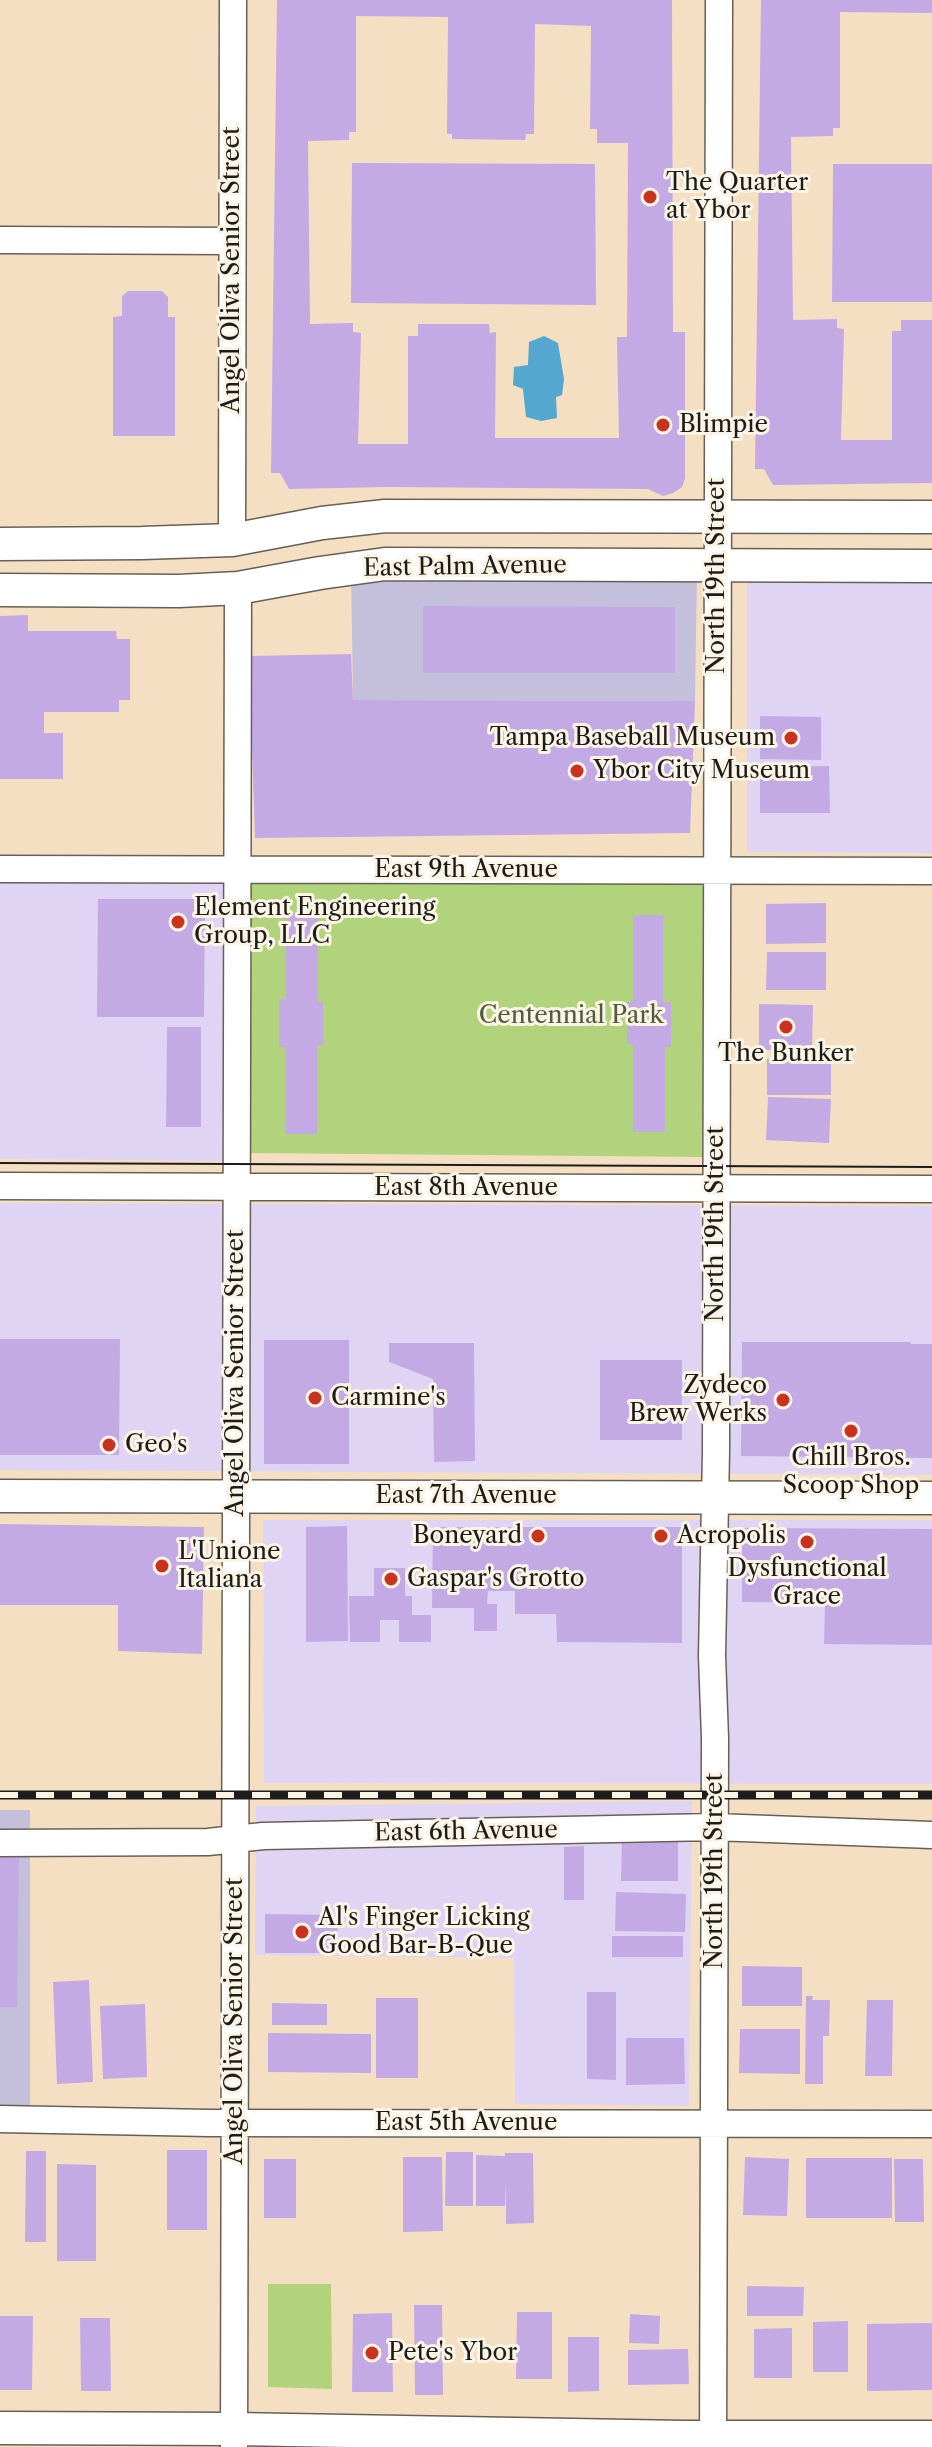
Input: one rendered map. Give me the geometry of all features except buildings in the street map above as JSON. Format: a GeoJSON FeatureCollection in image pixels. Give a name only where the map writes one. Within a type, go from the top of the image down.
{"type":"FeatureCollection","features":[{"type":"Feature","properties":{"kind":"street","name":"Angel Oliva Senior Street"},"geometry":{"type":"LineString","coordinates":[[232,540],[233,0]]}},
{"type":"Feature","properties":{"kind":"street","name":"North 19th Street"},"geometry":{"type":"LineString","coordinates":[[713,2442],[715,1738],[712,1656],[719,0]]}},
{"type":"Feature","properties":{"kind":"street"},"geometry":{"type":"LineString","coordinates":[[0,240],[232,241]]}},
{"type":"Feature","properties":{"kind":"street","name":"East Palm Avenue"},"geometry":{"type":"LineString","coordinates":[[0,544],[232,540],[322,523],[385,516],[932,517]]}},
{"type":"Feature","properties":{"kind":"street","name":"East Palm Avenue"},"geometry":{"type":"LineString","coordinates":[[0,590],[179,591],[238,588],[385,564],[932,566]]}},
{"type":"Feature","properties":{"kind":"street","name":"Angel Oliva Senior Street"},"geometry":{"type":"LineString","coordinates":[[234,2438],[238,588]]}},
{"type":"Feature","properties":{"kind":"street","name":"East 9th Avenue"},"geometry":{"type":"LineString","coordinates":[[0,869],[932,871]]}},
{"type":"Feature","properties":{"kind":"street","name":"East 8th Avenue"},"geometry":{"type":"LineString","coordinates":[[0,1186],[932,1189]]}},
{"type":"Feature","properties":{"kind":"street","name":"East 7th Avenue"},"geometry":{"type":"LineString","coordinates":[[0,1496],[932,1498]]}},
{"type":"Feature","properties":{"kind":"street","name":"East 6th Avenue"},"geometry":{"type":"LineString","coordinates":[[0,1843],[208,1842],[279,1836],[714,1827],[932,1835]]}},
{"type":"Feature","properties":{"kind":"street","name":"East 5th Avenue"},"geometry":{"type":"LineString","coordinates":[[0,2119],[234,2123],[932,2124]]}},
{"type":"Feature","properties":{"kind":"street"},"geometry":{"type":"LineString","coordinates":[[0,2428],[234,2438],[713,2442],[932,2437]]}},
{"type":"Feature","properties":{"kind":"shaded area"},"geometry":{"type":"Polygon","coordinates":[[[351,574],[697,577],[695,701],[353,700],[351,574]]]}},
{"type":"Feature","properties":{"kind":"shaded area"},"geometry":{"type":"Polygon","coordinates":[[[747,581],[932,581],[932,853],[747,852],[747,581]]]}},
{"type":"Feature","properties":{"kind":"shaded area"},"geometry":{"type":"Polygon","coordinates":[[[237,872],[235,1161],[0,1159],[0,873],[237,872]]]}},
{"type":"Feature","properties":{"kind":"shaded area"},"geometry":{"type":"Polygon","coordinates":[[[0,1203],[932,1206],[932,1475],[0,1470],[0,1203]]]}},
{"type":"Feature","properties":{"kind":"shaded area"},"geometry":{"type":"Polygon","coordinates":[[[263,1520],[932,1520],[932,1784],[264,1783],[263,1520]]]}},
{"type":"Feature","properties":{"kind":"shaded area"},"geometry":{"type":"Polygon","coordinates":[[[692,1801],[689,2106],[515,2104],[514,1958],[255,1955],[256,1806],[692,1801]]]}},
{"type":"Feature","properties":{"kind":"shaded area"},"geometry":{"type":"Polygon","coordinates":[[[0,1810],[30,1810],[30,2113],[0,2113],[0,1810]]]}},
{"type":"Feature","properties":{"kind":"green space","name":"Centennial Park"},"geometry":{"type":"Polygon","coordinates":[[[713,877],[709,1157],[244,1153],[243,878],[713,877]]]}},
{"type":"Feature","properties":{"kind":"green space"},"geometry":{"type":"Polygon","coordinates":[[[268,2284],[331,2284],[332,2389],[268,2387],[268,2284]]]}},
{"type":"Feature","properties":{"kind":"water"},"geometry":{"type":"Polygon","coordinates":[[[544,336],[558,343],[564,379],[562,395],[556,397],[557,418],[541,421],[526,417],[523,389],[513,385],[514,367],[528,365],[529,342],[544,336]]]}},
{"type":"Feature","properties":{"kind":"tram line"},"geometry":{"type":"LineString","coordinates":[[0,1163],[932,1167]]}},
{"type":"Feature","properties":{"kind":"railway"},"geometry":{"type":"LineString","coordinates":[[0,1795],[932,1795]]}},
{"type":"Feature","properties":{"kind":"place","name":"The Quarter at Ybor"},"geometry":{"type":"Point","coordinates":[650,197]}},
{"type":"Feature","properties":{"kind":"place","name":"Blimpie"},"geometry":{"type":"Point","coordinates":[663,425]}},
{"type":"Feature","properties":{"kind":"place","name":"Tampa Baseball Museum"},"geometry":{"type":"Point","coordinates":[791,738]}},
{"type":"Feature","properties":{"kind":"place","name":"Ybor City Museum"},"geometry":{"type":"Point","coordinates":[577,771]}},
{"type":"Feature","properties":{"kind":"place","name":"Element Engineering Group, LLC"},"geometry":{"type":"Point","coordinates":[178,922]}},
{"type":"Feature","properties":{"kind":"place","name":"The Bunker"},"geometry":{"type":"Point","coordinates":[786,1027]}},
{"type":"Feature","properties":{"kind":"place","name":"Carmine's"},"geometry":{"type":"Point","coordinates":[315,1398]}},
{"type":"Feature","properties":{"kind":"place","name":"Zydeco Brew Werks"},"geometry":{"type":"Point","coordinates":[783,1400]}},
{"type":"Feature","properties":{"kind":"place","name":"Chill Bros. Scoop Shop"},"geometry":{"type":"Point","coordinates":[851,1431]}},
{"type":"Feature","properties":{"kind":"place","name":"Geo's"},"geometry":{"type":"Point","coordinates":[109,1445]}},
{"type":"Feature","properties":{"kind":"place","name":"Boneyard"},"geometry":{"type":"Point","coordinates":[538,1536]}},
{"type":"Feature","properties":{"kind":"place","name":"Acropolis"},"geometry":{"type":"Point","coordinates":[661,1536]}},
{"type":"Feature","properties":{"kind":"place","name":"Dysfunctional Grace"},"geometry":{"type":"Point","coordinates":[807,1542]}},
{"type":"Feature","properties":{"kind":"place","name":"L'Unione Italiana"},"geometry":{"type":"Point","coordinates":[162,1566]}},
{"type":"Feature","properties":{"kind":"place","name":"Gaspar's Grotto"},"geometry":{"type":"Point","coordinates":[391,1579]}},
{"type":"Feature","properties":{"kind":"place","name":"Al's Finger Licking Good Bar-B-Que"},"geometry":{"type":"Point","coordinates":[302,1932]}},
{"type":"Feature","properties":{"kind":"place","name":"Pete's Ybor"},"geometry":{"type":"Point","coordinates":[372,2353]}}]}
